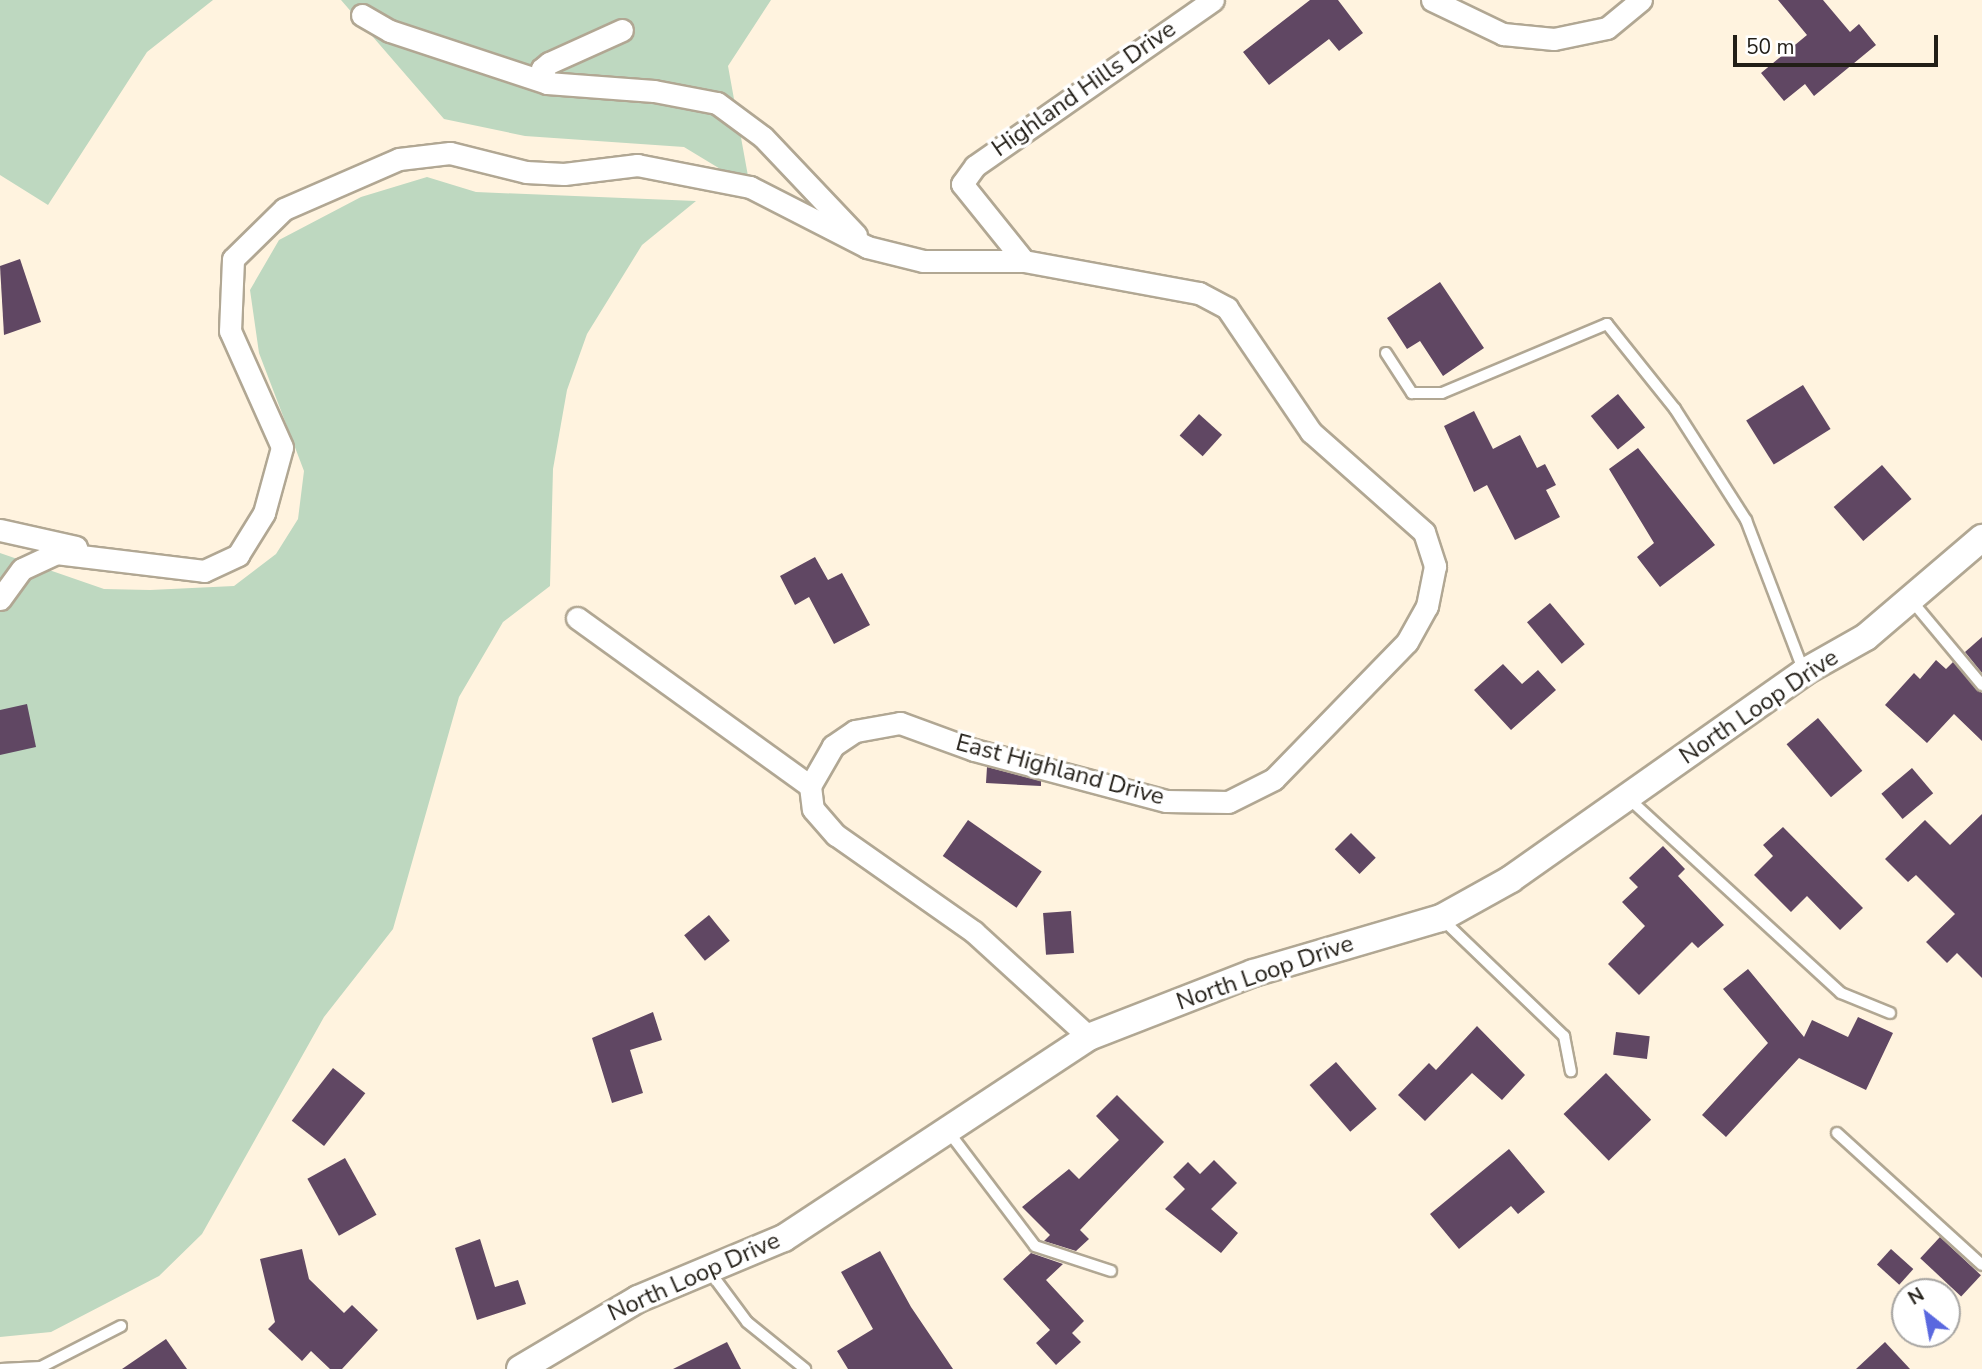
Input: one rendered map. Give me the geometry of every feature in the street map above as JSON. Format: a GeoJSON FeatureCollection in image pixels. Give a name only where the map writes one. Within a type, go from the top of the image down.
{"type":"FeatureCollection","features":[{"type":"Feature","properties":{"kind":"street","name":"Highland Hills Drive"},"geometry":{"type":"LineString","coordinates":[[1024,261],[962,184],[994,152],[1213,0]]}},
{"type":"Feature","properties":{"kind":"street"},"geometry":{"type":"LineString","coordinates":[[1432,0],[1503,34],[1554,39],[1606,28],[1641,0]]}},
{"type":"Feature","properties":{"kind":"street"},"geometry":{"type":"LineString","coordinates":[[362,15],[390,31],[547,83],[654,90],[717,103],[762,137],[867,247]]}},
{"type":"Feature","properties":{"kind":"street"},"geometry":{"type":"LineString","coordinates":[[547,83],[542,69],[549,63],[622,30]]}},
{"type":"Feature","properties":{"kind":"street","name":"East Highland Drive"},"geometry":{"type":"LineString","coordinates":[[0,598],[38,558],[75,554],[125,563],[204,571],[222,566],[250,540],[281,466],[282,447],[230,331],[229,271],[260,228],[343,179],[424,154],[450,153],[539,173],[637,165],[750,187],[867,247],[923,261],[1024,261],[1199,293],[1227,308],[1311,432],[1424,532],[1435,566],[1427,606],[1407,642],[1274,779],[1228,802],[1166,801],[974,750],[900,723],[855,731],[833,746],[810,786]]}},
{"type":"Feature","properties":{"kind":"street"},"geometry":{"type":"LineString","coordinates":[[0,530],[125,563]]}},
{"type":"Feature","properties":{"kind":"street","name":"North Loop Drive"},"geometry":{"type":"LineString","coordinates":[[520,1369],[563,1338],[638,1299],[710,1272],[784,1238],[946,1128],[1089,1037],[1254,974],[1441,918],[1511,879],[1804,672],[1866,637],[1982,538]]}},
{"type":"Feature","properties":{"kind":"street"},"geometry":{"type":"LineString","coordinates":[[577,618],[810,786],[813,808],[836,835],[974,932],[1089,1037]]}},
{"type":"Feature","properties":{"kind":"lane"},"geometry":{"type":"LineString","coordinates":[[1386,353],[1412,393],[1442,393],[1607,324],[1675,409],[1746,520],[1804,672]]}},
{"type":"Feature","properties":{"kind":"lane"},"geometry":{"type":"LineString","coordinates":[[1911,600],[1982,685]]}},
{"type":"Feature","properties":{"kind":"lane"},"geometry":{"type":"LineString","coordinates":[[1627,797],[1841,993],[1891,1013]]}},
{"type":"Feature","properties":{"kind":"lane"},"geometry":{"type":"LineString","coordinates":[[1441,918],[1564,1036],[1571,1071]]}},
{"type":"Feature","properties":{"kind":"lane"},"geometry":{"type":"LineString","coordinates":[[946,1128],[1034,1246],[1111,1271]]}},
{"type":"Feature","properties":{"kind":"lane"},"geometry":{"type":"LineString","coordinates":[[1837,1133],[1982,1265]]}},
{"type":"Feature","properties":{"kind":"lane"},"geometry":{"type":"LineString","coordinates":[[710,1272],[747,1322],[805,1369]]}},
{"type":"Feature","properties":{"kind":"lane"},"geometry":{"type":"LineString","coordinates":[[1,1369],[41,1367],[121,1326]]}},
{"type":"Feature","properties":{"kind":"green space"},"geometry":{"type":"Polygon","coordinates":[[[0,0],[213,0],[147,52],[48,205],[0,175],[0,0]]]}},
{"type":"Feature","properties":{"kind":"green space"},"geometry":{"type":"Polygon","coordinates":[[[341,0],[771,0],[728,66],[750,187],[684,147],[525,136],[444,119],[341,0]]]}},
{"type":"Feature","properties":{"kind":"green space"},"geometry":{"type":"Polygon","coordinates":[[[427,177],[476,192],[696,201],[642,245],[587,334],[567,390],[553,469],[550,586],[503,622],[459,697],[393,929],[324,1017],[202,1234],[159,1276],[51,1332],[0,1337],[0,553],[104,589],[150,590],[234,586],[276,554],[298,519],[304,471],[259,353],[250,290],[279,240],[361,197],[427,177]]]}},
{"type":"Feature","properties":{"kind":"building"},"geometry":{"type":"Polygon","coordinates":[[[1310,0],[1338,0],[1363,33],[1339,51],[1329,39],[1269,85],[1243,52],[1310,0]]]}},
{"type":"Feature","properties":{"kind":"building"},"geometry":{"type":"Polygon","coordinates":[[[1778,0],[1823,0],[1850,32],[1859,24],[1876,45],[1814,96],[1805,84],[1784,101],[1761,73],[1807,35],[1778,0]]]}},
{"type":"Feature","properties":{"kind":"building"},"geometry":{"type":"Polygon","coordinates":[[[20,259],[41,322],[4,335],[0,266],[20,259]]]}},
{"type":"Feature","properties":{"kind":"building"},"geometry":{"type":"Polygon","coordinates":[[[1440,282],[1484,348],[1443,376],[1420,341],[1407,349],[1387,318],[1440,282]]]}},
{"type":"Feature","properties":{"kind":"building"},"geometry":{"type":"Polygon","coordinates":[[[1803,385],[1831,429],[1774,465],[1746,421],[1803,385]]]}},
{"type":"Feature","properties":{"kind":"building"},"geometry":{"type":"Polygon","coordinates":[[[1618,394],[1645,427],[1618,449],[1591,416],[1618,394]]]}},
{"type":"Feature","properties":{"kind":"building"},"geometry":{"type":"Polygon","coordinates":[[[1474,411],[1493,449],[1520,435],[1537,468],[1545,464],[1556,485],[1546,490],[1560,517],[1515,540],[1487,485],[1474,492],[1444,426],[1474,411]]]}},
{"type":"Feature","properties":{"kind":"building"},"geometry":{"type":"Polygon","coordinates":[[[1199,414],[1222,435],[1203,456],[1180,436],[1199,414]]]}},
{"type":"Feature","properties":{"kind":"building"},"geometry":{"type":"Polygon","coordinates":[[[1638,448],[1715,545],[1660,587],[1637,557],[1654,543],[1609,469],[1638,448]]]}},
{"type":"Feature","properties":{"kind":"building"},"geometry":{"type":"Polygon","coordinates":[[[1882,465],[1912,499],[1863,541],[1834,507],[1882,465]]]}},
{"type":"Feature","properties":{"kind":"building"},"geometry":{"type":"Polygon","coordinates":[[[815,557],[828,580],[842,573],[870,625],[834,644],[809,597],[795,605],[780,576],[815,557]]]}},
{"type":"Feature","properties":{"kind":"building"},"geometry":{"type":"Polygon","coordinates":[[[1550,603],[1585,644],[1562,664],[1527,622],[1550,603]]]}},
{"type":"Feature","properties":{"kind":"building"},"geometry":{"type":"Polygon","coordinates":[[[1982,637],[1982,673],[1965,652],[1982,637]]]}},
{"type":"Feature","properties":{"kind":"building"},"geometry":{"type":"Polygon","coordinates":[[[1936,660],[1946,669],[1953,662],[1982,693],[1982,741],[1954,714],[1927,743],[1885,705],[1914,673],[1920,679],[1936,660]]]}},
{"type":"Feature","properties":{"kind":"building"},"geometry":{"type":"Polygon","coordinates":[[[1503,664],[1522,684],[1538,670],[1556,690],[1511,730],[1474,690],[1503,664]]]}},
{"type":"Feature","properties":{"kind":"building"},"geometry":{"type":"Polygon","coordinates":[[[27,704],[36,747],[0,755],[0,710],[27,704]]]}},
{"type":"Feature","properties":{"kind":"building"},"geometry":{"type":"Polygon","coordinates":[[[1818,718],[1862,771],[1831,797],[1787,744],[1818,718]]]}},
{"type":"Feature","properties":{"kind":"building"},"geometry":{"type":"Polygon","coordinates":[[[987,767],[1041,781],[1041,786],[986,783],[987,767]]]}},
{"type":"Feature","properties":{"kind":"building"},"geometry":{"type":"Polygon","coordinates":[[[1912,768],[1933,793],[1903,819],[1881,794],[1912,768]]]}},
{"type":"Feature","properties":{"kind":"building"},"geometry":{"type":"Polygon","coordinates":[[[1982,814],[1982,978],[1957,953],[1947,963],[1926,942],[1955,914],[1916,875],[1908,882],[1885,859],[1925,820],[1950,845],[1982,814]]]}},
{"type":"Feature","properties":{"kind":"building"},"geometry":{"type":"Polygon","coordinates":[[[968,820],[1042,872],[1016,908],[943,856],[968,820]]]}},
{"type":"Feature","properties":{"kind":"building"},"geometry":{"type":"Polygon","coordinates":[[[1783,827],[1863,908],[1840,930],[1807,896],[1791,912],[1754,875],[1773,856],[1763,845],[1783,827]]]}},
{"type":"Feature","properties":{"kind":"building"},"geometry":{"type":"Polygon","coordinates":[[[1351,833],[1376,858],[1359,874],[1335,849],[1351,833]]]}},
{"type":"Feature","properties":{"kind":"building"},"geometry":{"type":"Polygon","coordinates":[[[1663,846],[1685,869],[1678,876],[1724,925],[1698,948],[1692,942],[1639,995],[1608,964],[1645,926],[1622,902],[1638,887],[1629,878],[1663,846]]]}},
{"type":"Feature","properties":{"kind":"building"},"geometry":{"type":"Polygon","coordinates":[[[1071,911],[1074,953],[1046,955],[1043,913],[1071,911]]]}},
{"type":"Feature","properties":{"kind":"building"},"geometry":{"type":"Polygon","coordinates":[[[709,915],[730,941],[705,961],[684,935],[709,915]]]}},
{"type":"Feature","properties":{"kind":"building"},"geometry":{"type":"Polygon","coordinates":[[[1748,969],[1804,1037],[1812,1020],[1848,1037],[1858,1017],[1893,1033],[1866,1090],[1799,1058],[1726,1137],[1702,1115],[1768,1043],[1723,989],[1748,969]]]}},
{"type":"Feature","properties":{"kind":"building"},"geometry":{"type":"Polygon","coordinates":[[[653,1012],[662,1040],[630,1050],[643,1093],[612,1103],[592,1038],[653,1012]]]}},
{"type":"Feature","properties":{"kind":"building"},"geometry":{"type":"Polygon","coordinates":[[[1477,1026],[1525,1075],[1502,1100],[1472,1073],[1425,1121],[1398,1095],[1429,1063],[1436,1070],[1477,1026]]]}},
{"type":"Feature","properties":{"kind":"building"},"geometry":{"type":"Polygon","coordinates":[[[1616,1032],[1650,1036],[1647,1059],[1613,1055],[1616,1032]]]}},
{"type":"Feature","properties":{"kind":"building"},"geometry":{"type":"Polygon","coordinates":[[[1336,1062],[1377,1109],[1350,1132],[1310,1085],[1336,1062]]]}},
{"type":"Feature","properties":{"kind":"building"},"geometry":{"type":"Polygon","coordinates":[[[333,1068],[365,1093],[324,1146],[292,1121],[333,1068]]]}},
{"type":"Feature","properties":{"kind":"building"},"geometry":{"type":"Polygon","coordinates":[[[1606,1073],[1651,1120],[1609,1161],[1564,1114],[1606,1073]]]}},
{"type":"Feature","properties":{"kind":"building"},"geometry":{"type":"Polygon","coordinates":[[[1117,1095],[1164,1142],[1080,1230],[1089,1239],[1076,1251],[1044,1241],[1050,1235],[1022,1207],[1069,1169],[1079,1179],[1119,1140],[1096,1116],[1117,1095]]]}},
{"type":"Feature","properties":{"kind":"building"},"geometry":{"type":"Polygon","coordinates":[[[1509,1149],[1545,1192],[1518,1214],[1511,1206],[1459,1249],[1430,1214],[1509,1149]]]}},
{"type":"Feature","properties":{"kind":"building"},"geometry":{"type":"Polygon","coordinates":[[[345,1158],[377,1215],[339,1236],[307,1179],[345,1158]]]}},
{"type":"Feature","properties":{"kind":"building"},"geometry":{"type":"Polygon","coordinates":[[[1214,1160],[1237,1183],[1211,1209],[1238,1233],[1221,1253],[1165,1209],[1185,1189],[1173,1177],[1188,1162],[1200,1174],[1214,1160]]]}},
{"type":"Feature","properties":{"kind":"building"},"geometry":{"type":"Polygon","coordinates":[[[1940,1237],[1981,1275],[1961,1296],[1961,1278],[1941,1278],[1920,1258],[1940,1237]]]}},
{"type":"Feature","properties":{"kind":"building"},"geometry":{"type":"Polygon","coordinates":[[[480,1239],[495,1287],[518,1280],[526,1304],[477,1320],[455,1248],[480,1239]]]}},
{"type":"Feature","properties":{"kind":"building"},"geometry":{"type":"Polygon","coordinates":[[[302,1249],[309,1279],[344,1313],[352,1305],[378,1330],[342,1369],[330,1369],[311,1351],[302,1361],[268,1329],[275,1322],[260,1259],[302,1249]]]}},
{"type":"Feature","properties":{"kind":"building"},"geometry":{"type":"Polygon","coordinates":[[[1891,1249],[1913,1269],[1905,1278],[1892,1278],[1877,1265],[1891,1249]]]}},
{"type":"Feature","properties":{"kind":"building"},"geometry":{"type":"Polygon","coordinates":[[[880,1251],[911,1307],[953,1369],[848,1369],[837,1351],[873,1329],[841,1272],[880,1251]]]}},
{"type":"Feature","properties":{"kind":"building"},"geometry":{"type":"Polygon","coordinates":[[[1031,1253],[1063,1264],[1046,1280],[1084,1321],[1072,1333],[1081,1342],[1056,1365],[1036,1343],[1050,1330],[1003,1279],[1031,1253]]]}},
{"type":"Feature","properties":{"kind":"building"},"geometry":{"type":"Polygon","coordinates":[[[166,1339],[187,1369],[122,1369],[166,1339]]]}},
{"type":"Feature","properties":{"kind":"building"},"geometry":{"type":"Polygon","coordinates":[[[727,1342],[741,1369],[673,1369],[727,1342]]]}},
{"type":"Feature","properties":{"kind":"building"},"geometry":{"type":"Polygon","coordinates":[[[1885,1342],[1910,1369],[1856,1369],[1885,1342]]]}}]}
